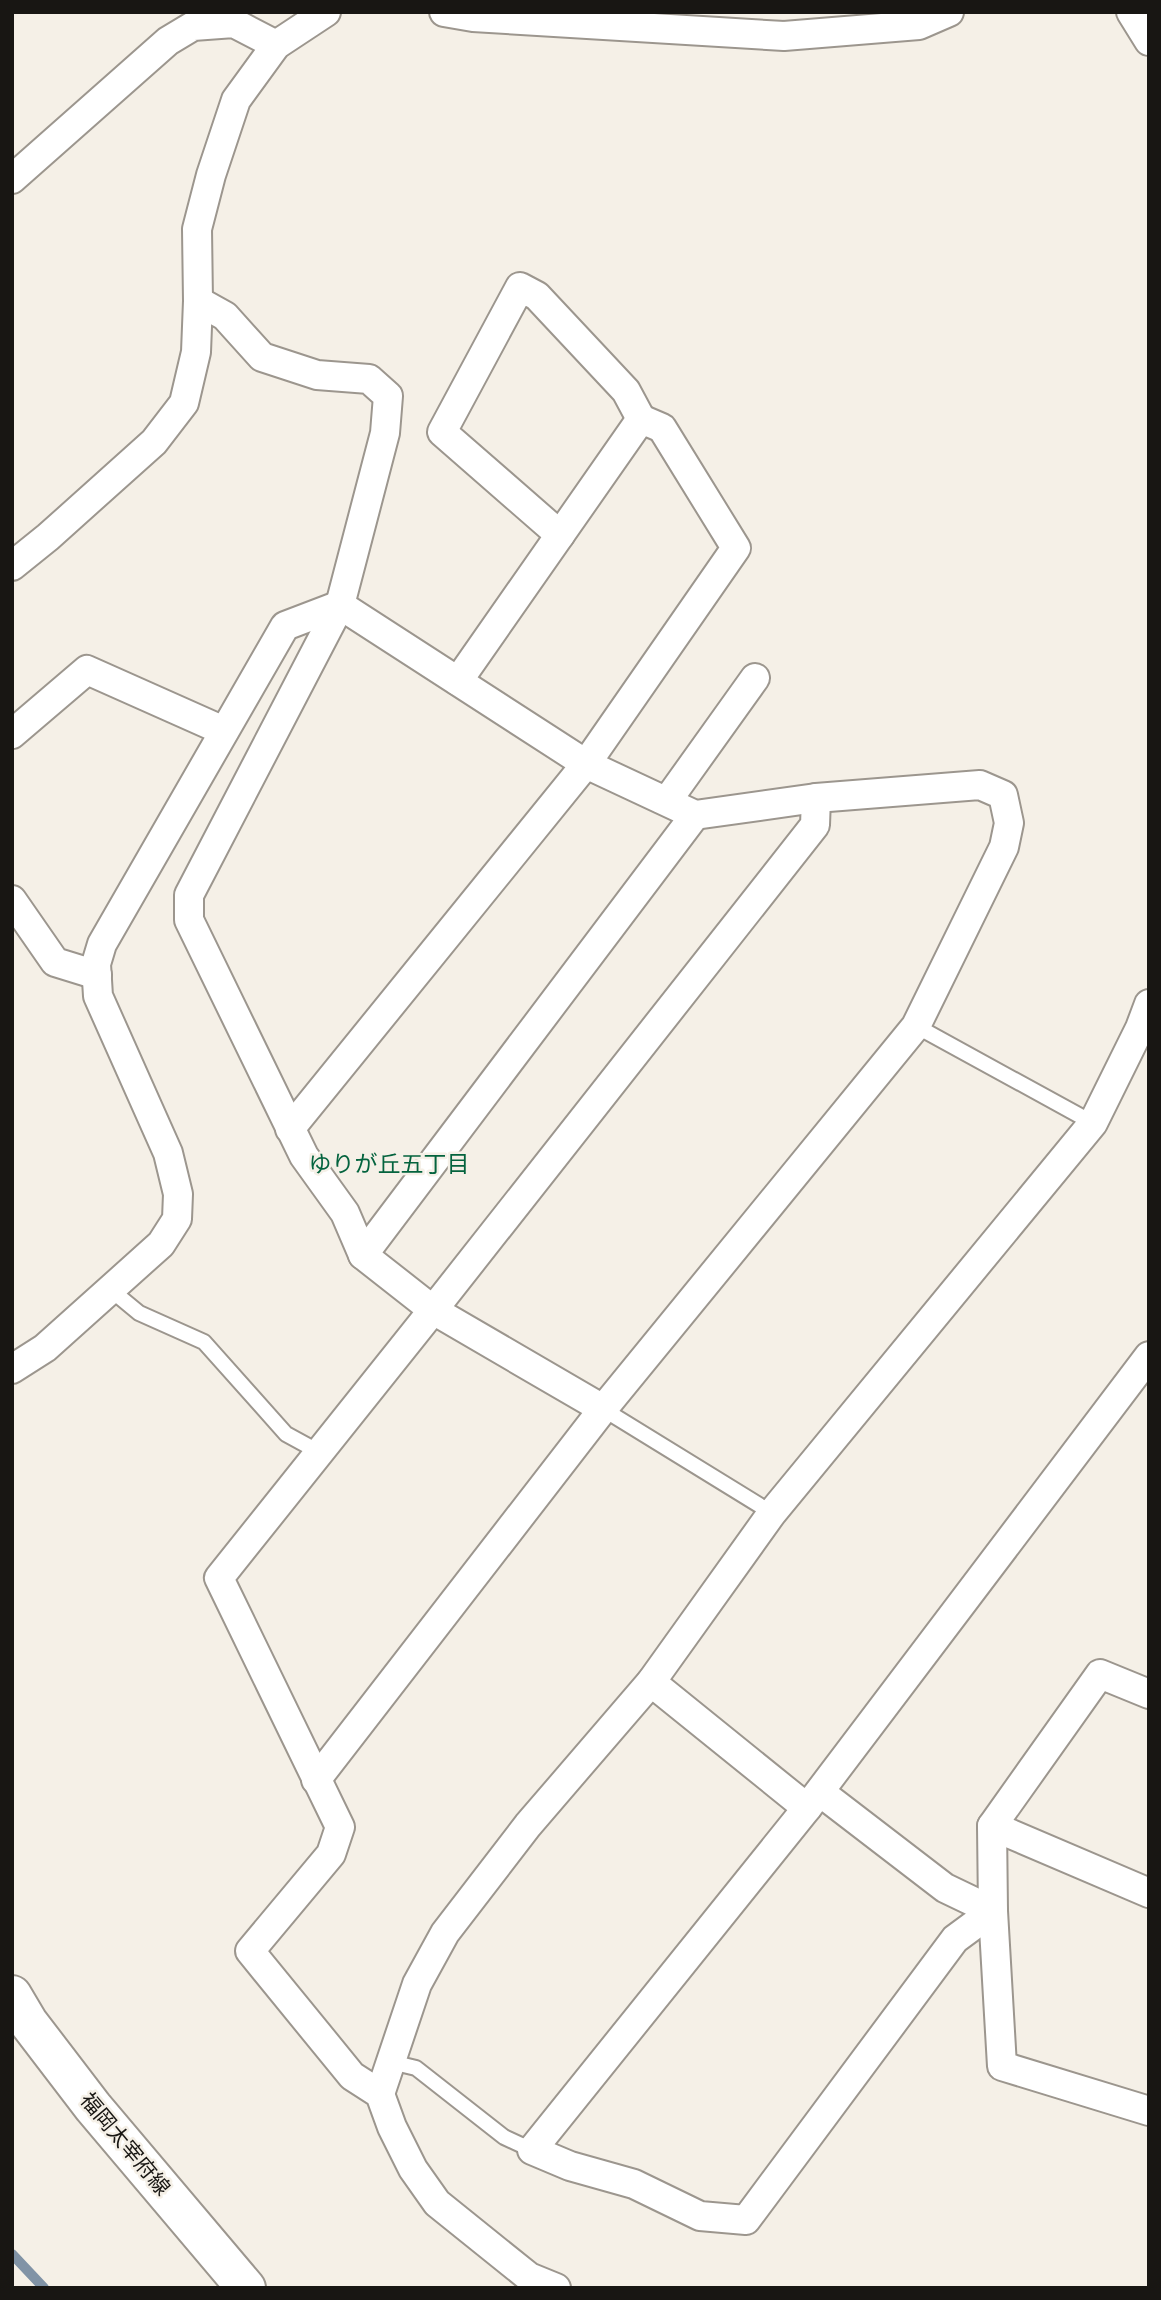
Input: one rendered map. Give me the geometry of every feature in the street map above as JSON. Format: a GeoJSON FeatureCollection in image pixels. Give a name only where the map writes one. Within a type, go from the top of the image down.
{"type":"FeatureCollection","features":[{"type":"Feature","properties":{"kind":"main road","name":"福岡太宰府線"},"geometry":{"type":"LineString","coordinates":[[12,1995],[28,2022],[93,2107],[246,2288]]}},
{"type":"Feature","properties":{"kind":"street"},"geometry":{"type":"LineString","coordinates":[[12,566],[154,442],[184,403],[196,352],[197,229],[211,175],[236,100],[276,45],[326,12]]}},
{"type":"Feature","properties":{"kind":"street"},"geometry":{"type":"LineString","coordinates":[[444,12],[784,36],[919,25],[949,12]]}},
{"type":"Feature","properties":{"kind":"street"},"geometry":{"type":"LineString","coordinates":[[1131,12],[1149,41]]}},
{"type":"Feature","properties":{"kind":"street"},"geometry":{"type":"LineString","coordinates":[[12,178],[168,41],[193,26],[234,23],[276,45]]}},
{"type":"Feature","properties":{"kind":"street"},"geometry":{"type":"LineString","coordinates":[[290,1129],[586,764],[736,548],[662,428],[641,419],[626,391],[537,296],[520,287],[442,432],[560,536]]}},
{"type":"Feature","properties":{"kind":"street"},"geometry":{"type":"LineString","coordinates":[[198,301],[225,316],[262,357],[317,375],[369,379],[388,396],[385,433],[340,605],[189,895],[189,920],[304,1156],[345,1213],[363,1255],[433,1310],[603,1409]]}},
{"type":"Feature","properties":{"kind":"street"},"geometry":{"type":"LineString","coordinates":[[458,681],[641,419]]}},
{"type":"Feature","properties":{"kind":"street"},"geometry":{"type":"LineString","coordinates":[[316,1780],[603,1409],[916,1026],[1004,847],[1009,823],[1003,796],[979,785],[816,799],[695,814],[586,764],[340,605]]}},
{"type":"Feature","properties":{"kind":"street"},"geometry":{"type":"LineString","coordinates":[[12,1369],[45,1348],[161,1244],[177,1219],[178,1194],[168,1153],[98,996],[96,964],[102,944],[285,626],[340,605]]}},
{"type":"Feature","properties":{"kind":"street"},"geometry":{"type":"LineString","coordinates":[[12,734],[87,670],[224,731]]}},
{"type":"Feature","properties":{"kind":"street"},"geometry":{"type":"LineString","coordinates":[[667,802],[755,678]]}},
{"type":"Feature","properties":{"kind":"street"},"geometry":{"type":"LineString","coordinates":[[555,2288],[529,2277],[437,2203],[412,2169],[380,2094],[352,2076],[250,1951],[331,1854],[340,1827],[219,1578],[815,825],[816,799]]}},
{"type":"Feature","properties":{"kind":"street"},"geometry":{"type":"LineString","coordinates":[[363,1255],[695,814]]}},
{"type":"Feature","properties":{"kind":"street"},"geometry":{"type":"LineString","coordinates":[[12,900],[55,962],[97,975]]}},
{"type":"Feature","properties":{"kind":"street"},"geometry":{"type":"LineString","coordinates":[[380,2094],[416,1984],[445,1933],[528,1825],[651,1682],[772,1513],[1093,1123],[1148,1010]]}},
{"type":"Feature","properties":{"kind":"street"},"geometry":{"type":"LineString","coordinates":[[993,1911],[955,1939],[746,2220],[700,2216],[634,2184],[570,2166],[532,2150],[814,1800],[927,1646],[1149,1356]]}},
{"type":"Feature","properties":{"kind":"street"},"geometry":{"type":"LineString","coordinates":[[1149,1694],[1100,1674],[992,1826],[993,1911],[1002,2066],[1149,2111]]}},
{"type":"Feature","properties":{"kind":"street"},"geometry":{"type":"LineString","coordinates":[[651,1682],[814,1800],[945,1888],[993,1911]]}},
{"type":"Feature","properties":{"kind":"street"},"geometry":{"type":"LineString","coordinates":[[992,1826],[1149,1893]]}},
{"type":"Feature","properties":{"kind":"lane"},"geometry":{"type":"LineString","coordinates":[[916,1026],[1093,1123]]}},
{"type":"Feature","properties":{"kind":"lane"},"geometry":{"type":"LineString","coordinates":[[110,1289],[139,1313],[204,1342],[286,1434],[319,1452]]}},
{"type":"Feature","properties":{"kind":"lane"},"geometry":{"type":"LineString","coordinates":[[603,1409],[772,1513]]}},
{"type":"Feature","properties":{"kind":"lane"},"geometry":{"type":"LineString","coordinates":[[391,2062],[415,2068],[504,2137],[532,2150]]}},
{"type":"Feature","properties":{"kind":"waterway"},"geometry":{"type":"LineString","coordinates":[[12,2254],[44,2288]]}},
{"type":"Feature","properties":{"kind":"district","name":"ゆりが丘五丁目"},"geometry":{"type":"Point","coordinates":[389,1164]}}]}
